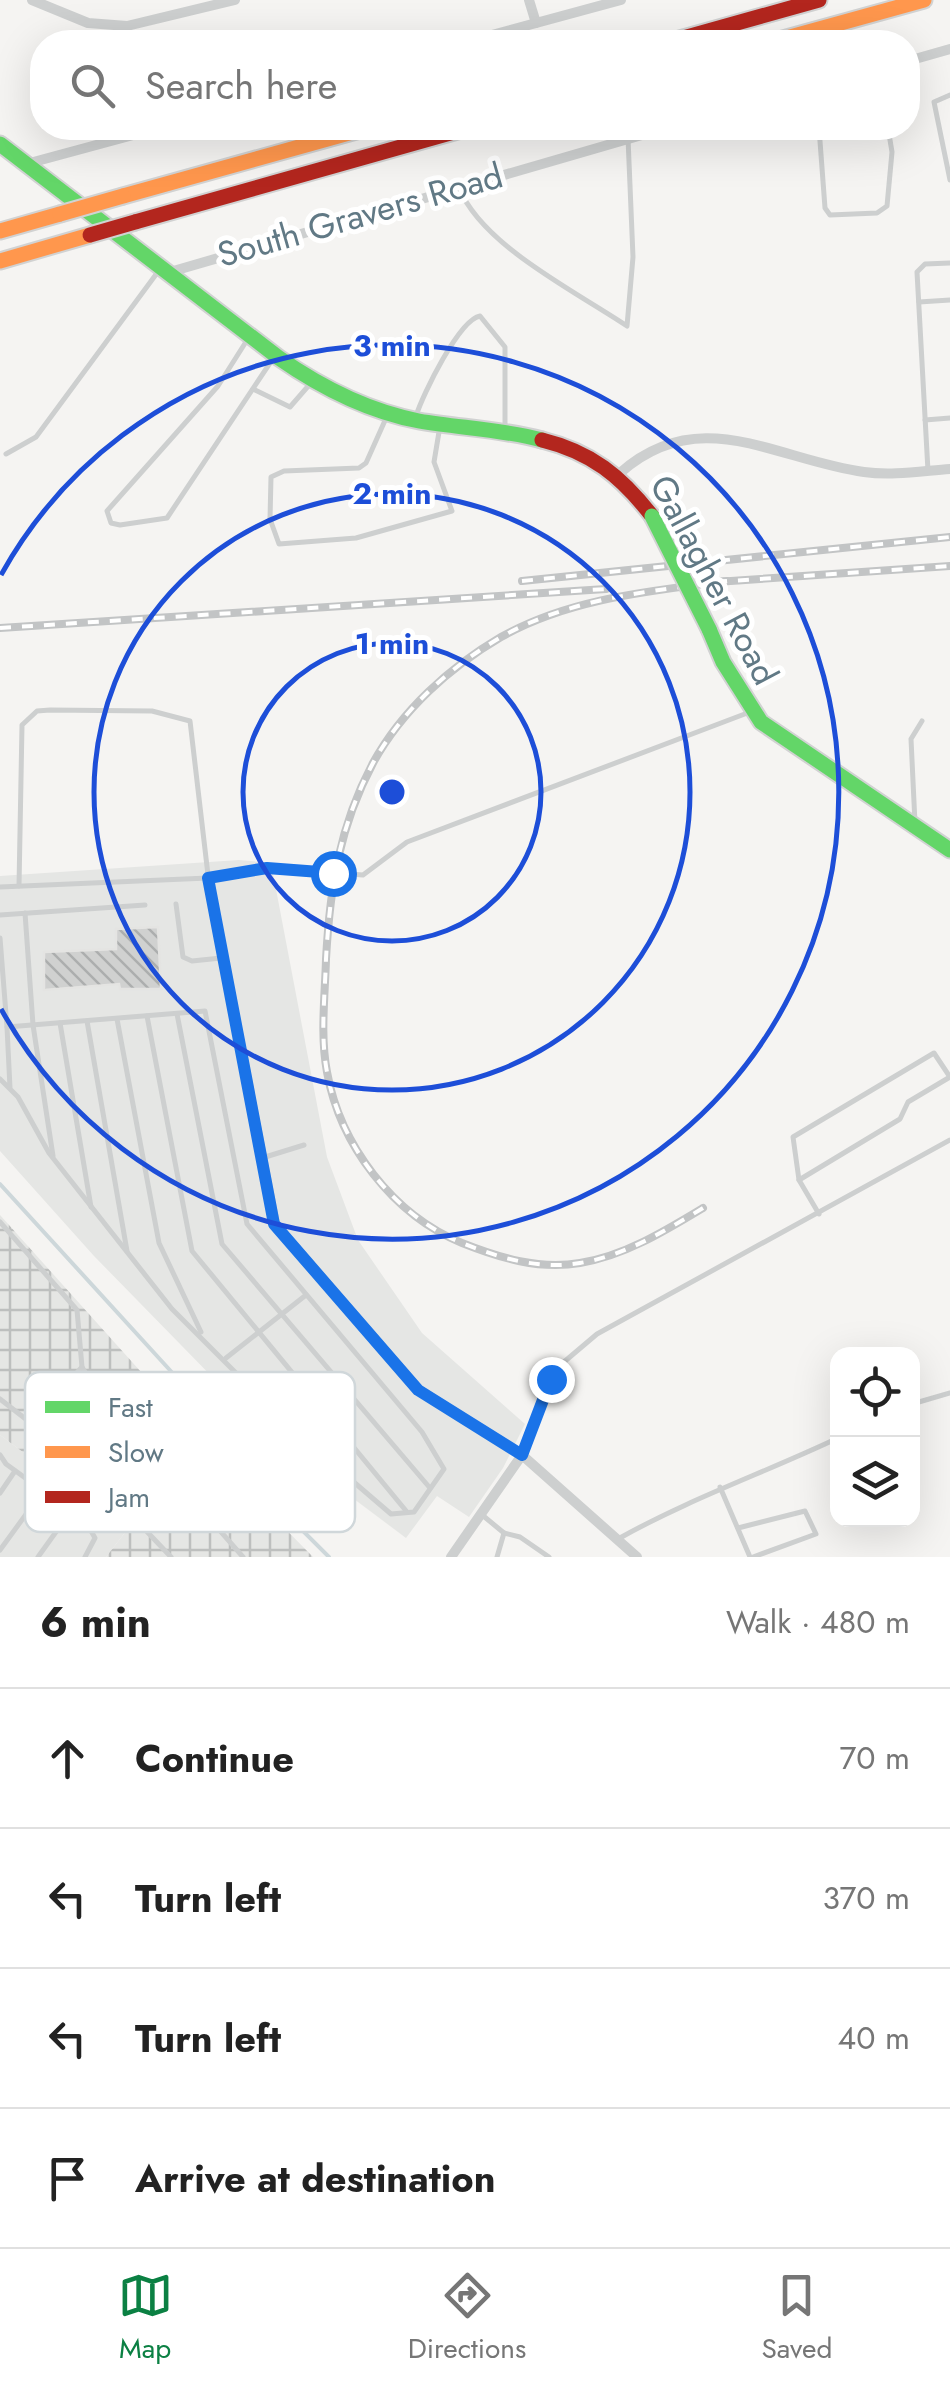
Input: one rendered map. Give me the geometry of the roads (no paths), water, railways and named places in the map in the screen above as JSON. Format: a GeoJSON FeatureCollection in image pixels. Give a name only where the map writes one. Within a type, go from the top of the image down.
{"type":"FeatureCollection","features":[{"type":"Feature","properties":{"kind":"main road"},"geometry":{"type":"LineString","coordinates":[[712,30],[820,0]]}},
{"type":"Feature","properties":{"kind":"main road"},"geometry":{"type":"LineString","coordinates":[[815,30],[924,0]]}},
{"type":"Feature","properties":{"kind":"main road"},"geometry":{"type":"LineString","coordinates":[[0,231],[324,140]]}},
{"type":"Feature","properties":{"kind":"main road"},"geometry":{"type":"LineString","coordinates":[[0,260],[425,140]]}},
{"type":"Feature","properties":{"kind":"main road","name":"Gallagher Road"},"geometry":{"type":"LineString","coordinates":[[0,144],[276,354],[338,395],[388,413],[584,451],[620,473],[652,516],[751,711],[950,849]]}},
{"type":"Feature","properties":{"kind":"street"},"geometry":{"type":"LineString","coordinates":[[32,0],[88,23],[128,26],[235,0]]}},
{"type":"Feature","properties":{"kind":"street"},"geometry":{"type":"LineString","coordinates":[[529,0],[536,23]]}},
{"type":"Feature","properties":{"kind":"street"},"geometry":{"type":"LineString","coordinates":[[510,30],[621,0]]}},
{"type":"Feature","properties":{"kind":"street"},"geometry":{"type":"LineString","coordinates":[[920,58],[950,49]]}},
{"type":"Feature","properties":{"kind":"street"},"geometry":{"type":"LineString","coordinates":[[26,164],[115,140]]}},
{"type":"Feature","properties":{"kind":"street","name":"South Gravers Road"},"geometry":{"type":"LineString","coordinates":[[166,269],[621,140]]}},
{"type":"Feature","properties":{"kind":"street"},"geometry":{"type":"LineString","coordinates":[[620,473],[640,455],[670,442],[705,436],[864,472],[950,469]]}},
{"type":"Feature","properties":{"kind":"street"},"geometry":{"type":"LineString","coordinates":[[208,878],[274,1224],[418,1390],[522,1455],[638,1557]]}},
{"type":"Feature","properties":{"kind":"street"},"geometry":{"type":"LineString","coordinates":[[451,1557],[522,1455]]}},
{"type":"Feature","properties":{"kind":"lane"},"geometry":{"type":"LineString","coordinates":[[950,95],[934,102],[950,180]]}},
{"type":"Feature","properties":{"kind":"lane"},"geometry":{"type":"LineString","coordinates":[[458,185],[470,212],[483,224],[524,257],[627,326],[633,258],[628,140]]}},
{"type":"Feature","properties":{"kind":"lane"},"geometry":{"type":"LineString","coordinates":[[820,140],[825,208],[830,215],[878,213],[887,206],[890,140]]}},
{"type":"Feature","properties":{"kind":"lane"},"geometry":{"type":"LineString","coordinates":[[928,471],[920,266],[950,263]]}},
{"type":"Feature","properties":{"kind":"lane"},"geometry":{"type":"LineString","coordinates":[[6,454],[36,436],[166,269]]}},
{"type":"Feature","properties":{"kind":"lane"},"geometry":{"type":"LineString","coordinates":[[919,302],[950,300]]}},
{"type":"Feature","properties":{"kind":"lane"},"geometry":{"type":"LineString","coordinates":[[415,418],[423,394],[465,324],[480,316],[505,347],[506,433]]}},
{"type":"Feature","properties":{"kind":"lane"},"geometry":{"type":"LineString","coordinates":[[250,334],[218,386],[107,511],[111,522],[120,526],[167,518],[276,354]]}},
{"type":"Feature","properties":{"kind":"lane"},"geometry":{"type":"LineString","coordinates":[[253,389],[290,406],[314,379]]}},
{"type":"Feature","properties":{"kind":"lane"},"geometry":{"type":"LineString","coordinates":[[388,413],[366,463],[359,468],[284,471],[272,477],[270,519],[279,544],[356,538],[452,511],[434,462],[441,423]]}},
{"type":"Feature","properties":{"kind":"lane"},"geometry":{"type":"LineString","coordinates":[[925,420],[950,418]]}},
{"type":"Feature","properties":{"kind":"lane"},"geometry":{"type":"LineString","coordinates":[[19,886],[22,725],[37,711],[50,710],[152,712],[190,721],[208,878]]}},
{"type":"Feature","properties":{"kind":"lane"},"geometry":{"type":"LineString","coordinates":[[0,887],[208,878],[267,868],[363,875],[407,842],[751,711]]}},
{"type":"Feature","properties":{"kind":"lane"},"geometry":{"type":"LineString","coordinates":[[915,826],[911,739],[922,721]]}},
{"type":"Feature","properties":{"kind":"lane"},"geometry":{"type":"LineString","coordinates":[[176,904],[184,957],[192,961],[223,957]]}},
{"type":"Feature","properties":{"kind":"lane"},"geometry":{"type":"LineString","coordinates":[[0,915],[145,905]]}},
{"type":"Feature","properties":{"kind":"lane"},"geometry":{"type":"LineString","coordinates":[[26,913],[33,1025],[53,1159]]}},
{"type":"Feature","properties":{"kind":"lane"},"geometry":{"type":"LineString","coordinates":[[0,938],[10,1088]]}},
{"type":"Feature","properties":{"kind":"lane"},"geometry":{"type":"LineString","coordinates":[[7,1027],[205,1011],[247,1224],[422,1432],[444,1469],[414,1512],[390,1514],[355,1484]]}},
{"type":"Feature","properties":{"kind":"lane"},"geometry":{"type":"LineString","coordinates":[[176,1014],[218,1233],[231,1258],[329,1372]]}},
{"type":"Feature","properties":{"kind":"lane"},"geometry":{"type":"LineString","coordinates":[[148,1016],[192,1251],[291,1372]]}},
{"type":"Feature","properties":{"kind":"lane"},"geometry":{"type":"LineString","coordinates":[[116,1019],[159,1243],[203,1336]]}},
{"type":"Feature","properties":{"kind":"lane"},"geometry":{"type":"LineString","coordinates":[[87,1021],[127,1254]]}},
{"type":"Feature","properties":{"kind":"lane"},"geometry":{"type":"LineString","coordinates":[[60,1023],[91,1208]]}},
{"type":"Feature","properties":{"kind":"lane"},"geometry":{"type":"LineString","coordinates":[[799,1180],[900,1119],[908,1102],[950,1077],[934,1053],[793,1137],[799,1180],[819,1214]]}},
{"type":"Feature","properties":{"kind":"lane"},"geometry":{"type":"LineString","coordinates":[[0,1079],[10,1088],[53,1159],[127,1254],[172,1309],[239,1372]]}},
{"type":"Feature","properties":{"kind":"lane"},"geometry":{"type":"LineString","coordinates":[[522,1455],[551,1379],[583,1346],[950,1140]]}},
{"type":"Feature","properties":{"kind":"lane"},"geometry":{"type":"LineString","coordinates":[[260,1158],[304,1146]]}},
{"type":"Feature","properties":{"kind":"lane"},"geometry":{"type":"LineString","coordinates":[[0,1222],[77,1310],[85,1372]]}},
{"type":"Feature","properties":{"kind":"lane"},"geometry":{"type":"LineString","coordinates":[[226,1358],[306,1294]]}},
{"type":"Feature","properties":{"kind":"lane"},"geometry":{"type":"LineString","coordinates":[[78,1372],[82,1367]]}},
{"type":"Feature","properties":{"kind":"lane"},"geometry":{"type":"LineString","coordinates":[[920,1402],[950,1393]]}},
{"type":"Feature","properties":{"kind":"lane"},"geometry":{"type":"LineString","coordinates":[[0,1400],[25,1419]]}},
{"type":"Feature","properties":{"kind":"lane"},"geometry":{"type":"LineString","coordinates":[[355,1402],[430,1488]]}},
{"type":"Feature","properties":{"kind":"lane"},"geometry":{"type":"LineString","coordinates":[[618,1540],[720,1487],[765,1473],[830,1442]]}},
{"type":"Feature","properties":{"kind":"lane"},"geometry":{"type":"LineString","coordinates":[[355,1448],[408,1512]]}},
{"type":"Feature","properties":{"kind":"lane"},"geometry":{"type":"LineString","coordinates":[[0,1454],[25,1478]]}},
{"type":"Feature","properties":{"kind":"lane"},"geometry":{"type":"LineString","coordinates":[[0,1493],[15,1471]]}},
{"type":"Feature","properties":{"kind":"lane"},"geometry":{"type":"LineString","coordinates":[[720,1487],[738,1528],[752,1557],[816,1534],[805,1511],[738,1528]]}},
{"type":"Feature","properties":{"kind":"lane"},"geometry":{"type":"LineString","coordinates":[[481,1514],[504,1533],[549,1557]]}},
{"type":"Feature","properties":{"kind":"lane"},"geometry":{"type":"LineString","coordinates":[[0,1550],[25,1516]]}},
{"type":"Feature","properties":{"kind":"lane"},"geometry":{"type":"LineString","coordinates":[[0,1530],[10,1536]]}},
{"type":"Feature","properties":{"kind":"lane"},"geometry":{"type":"LineString","coordinates":[[38,1557],[56,1532]]}},
{"type":"Feature","properties":{"kind":"lane"},"geometry":{"type":"LineString","coordinates":[[85,1557],[95,1538],[94,1532]]}},
{"type":"Feature","properties":{"kind":"lane"},"geometry":{"type":"LineString","coordinates":[[147,1532],[171,1557]]}},
{"type":"Feature","properties":{"kind":"lane"},"geometry":{"type":"LineString","coordinates":[[221,1532],[243,1557]]}},
{"type":"Feature","properties":{"kind":"lane"},"geometry":{"type":"LineString","coordinates":[[497,1557],[504,1533]]}},
{"type":"Feature","properties":{"kind":"lane"},"geometry":{"type":"LineString","coordinates":[[535,1557],[542,1552]]}},
{"type":"Feature","properties":{"kind":"waterway"},"geometry":{"type":"LineString","coordinates":[[0,1184],[172,1372]]}},
{"type":"Feature","properties":{"kind":"waterway"},"geometry":{"type":"LineString","coordinates":[[304,1532],[329,1557]]}},
{"type":"Feature","properties":{"kind":"railway"},"geometry":{"type":"LineString","coordinates":[[522,581],[950,537]]}},
{"type":"Feature","properties":{"kind":"railway"},"geometry":{"type":"LineString","coordinates":[[716,582],[950,566]]}},
{"type":"Feature","properties":{"kind":"railway"},"geometry":{"type":"LineString","coordinates":[[703,1208],[628,1249],[565,1265],[505,1258],[437,1231],[392,1196],[357,1151],[344,1126],[327,1072],[324,1001],[330,907],[344,834],[373,763],[398,725],[429,691],[501,637],[555,613],[611,598],[727,581]]}},
{"type":"Feature","properties":{"kind":"railway"},"geometry":{"type":"LineString","coordinates":[[0,628],[606,589]]}}]}
